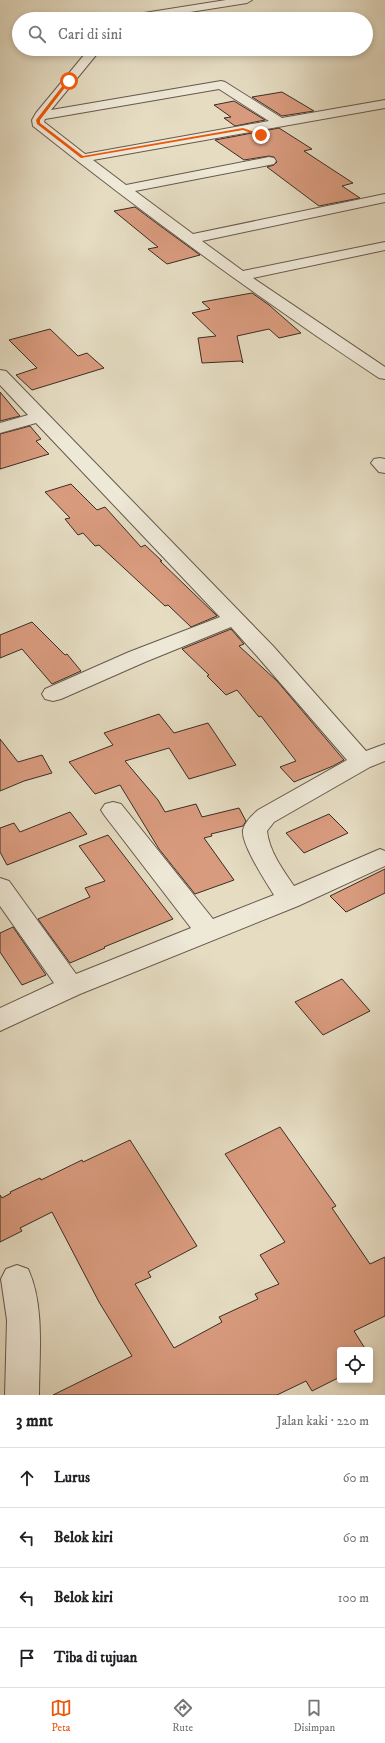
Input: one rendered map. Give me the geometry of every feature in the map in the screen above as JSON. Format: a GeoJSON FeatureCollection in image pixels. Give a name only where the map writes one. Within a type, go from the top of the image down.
{"type":"FeatureCollection","features":[{"type":"Feature","properties":{"kind":"street"},"geometry":{"type":"LineString","coordinates":[[166,12],[247,0]]}},
{"type":"Feature","properties":{"kind":"street"},"geometry":{"type":"LineString","coordinates":[[132,12],[136,8]]}},
{"type":"Feature","properties":{"kind":"street"},"geometry":{"type":"LineString","coordinates":[[89,56],[40,116],[38,123],[82,158],[240,276],[322,333],[385,374]]}},
{"type":"Feature","properties":{"kind":"street"},"geometry":{"type":"LineString","coordinates":[[40,116],[221,85],[279,122]]}},
{"type":"Feature","properties":{"kind":"street"},"geometry":{"type":"LineString","coordinates":[[82,158],[385,104]]}},
{"type":"Feature","properties":{"kind":"street"},"geometry":{"type":"LineString","coordinates":[[243,129],[264,137]]}},
{"type":"Feature","properties":{"kind":"street"},"geometry":{"type":"LineString","coordinates":[[125,189],[269,161]]}},
{"type":"Feature","properties":{"kind":"street"},"geometry":{"type":"LineString","coordinates":[[190,239],[385,198]]}},
{"type":"Feature","properties":{"kind":"street"},"geometry":{"type":"LineString","coordinates":[[240,276],[385,246]]}},
{"type":"Feature","properties":{"kind":"street"},"geometry":{"type":"LineString","coordinates":[[0,375],[265,651],[362,762]]}},
{"type":"Feature","properties":{"kind":"street"},"geometry":{"type":"LineString","coordinates":[[0,428],[39,417]]}},
{"type":"Feature","properties":{"kind":"street"},"geometry":{"type":"LineString","coordinates":[[53,694],[137,657],[233,619]]}},
{"type":"Feature","properties":{"kind":"street"},"geometry":{"type":"LineString","coordinates":[[289,899],[260,850],[256,839],[256,828],[266,816],[362,762],[385,752]]}},
{"type":"Feature","properties":{"kind":"street"},"geometry":{"type":"LineString","coordinates":[[113,810],[208,932]]}},
{"type":"Feature","properties":{"kind":"street"},"geometry":{"type":"LineString","coordinates":[[0,1020],[71,987],[289,899],[380,858]]}},
{"type":"Feature","properties":{"kind":"street"},"geometry":{"type":"LineString","coordinates":[[0,887],[71,987]]}},
{"type":"Feature","properties":{"kind":"street"},"geometry":{"type":"LineString","coordinates":[[17,1279],[23,1320],[22,1395]]}},
{"type":"Feature","properties":{"kind":"building"},"geometry":{"type":"Polygon","coordinates":[[[282,92],[314,111],[282,116],[252,97],[282,92]]]}},
{"type":"Feature","properties":{"kind":"building"},"geometry":{"type":"Polygon","coordinates":[[[234,101],[265,120],[235,126],[224,118],[231,117],[214,105],[234,101]]]}},
{"type":"Feature","properties":{"kind":"building"},"geometry":{"type":"Polygon","coordinates":[[[279,128],[312,149],[304,151],[353,183],[342,186],[360,198],[319,206],[267,167],[274,165],[277,162],[274,157],[269,156],[244,160],[215,140],[279,128]]]}},
{"type":"Feature","properties":{"kind":"building"},"geometry":{"type":"Polygon","coordinates":[[[135,207],[200,255],[167,264],[148,249],[158,247],[114,211],[135,207]]]}},
{"type":"Feature","properties":{"kind":"building"},"geometry":{"type":"Polygon","coordinates":[[[252,293],[269,305],[301,333],[279,338],[269,329],[237,336],[243,363],[241,361],[202,363],[198,338],[216,336],[192,313],[210,309],[202,302],[252,293]]]}},
{"type":"Feature","properties":{"kind":"building"},"geometry":{"type":"Polygon","coordinates":[[[50,329],[78,356],[87,353],[104,368],[32,390],[16,375],[37,368],[9,340],[50,329]]]}},
{"type":"Feature","properties":{"kind":"building"},"geometry":{"type":"Polygon","coordinates":[[[0,392],[20,416],[0,421],[0,392]]]}},
{"type":"Feature","properties":{"kind":"building"},"geometry":{"type":"Polygon","coordinates":[[[30,426],[41,439],[36,441],[49,454],[0,469],[0,434],[30,426]]]}},
{"type":"Feature","properties":{"kind":"building"},"geometry":{"type":"Polygon","coordinates":[[[71,484],[97,510],[105,507],[141,547],[145,545],[217,616],[191,627],[168,605],[165,606],[99,545],[95,546],[83,533],[78,535],[65,519],[70,518],[45,492],[71,484]]]}},
{"type":"Feature","properties":{"kind":"building"},"geometry":{"type":"Polygon","coordinates":[[[32,622],[65,655],[67,654],[81,671],[52,684],[22,649],[0,658],[0,635],[32,622]]]}},
{"type":"Feature","properties":{"kind":"building"},"geometry":{"type":"Polygon","coordinates":[[[231,629],[244,644],[239,646],[277,681],[344,760],[294,782],[280,767],[296,761],[261,716],[259,717],[237,690],[226,695],[207,676],[209,675],[182,649],[231,629]]]}},
{"type":"Feature","properties":{"kind":"building"},"geometry":{"type":"Polygon","coordinates":[[[159,714],[174,733],[208,723],[236,765],[189,779],[169,748],[125,761],[158,800],[165,812],[196,804],[202,817],[239,808],[246,821],[243,826],[211,834],[212,836],[204,838],[234,880],[195,894],[159,849],[120,785],[95,794],[69,762],[113,745],[104,733],[159,714]]]}},
{"type":"Feature","properties":{"kind":"building"},"geometry":{"type":"Polygon","coordinates":[[[0,739],[18,762],[42,755],[52,773],[24,781],[0,791],[0,739]]]}},
{"type":"Feature","properties":{"kind":"building"},"geometry":{"type":"Polygon","coordinates":[[[70,812],[87,834],[7,865],[0,852],[0,828],[14,823],[20,832],[70,812]]]}},
{"type":"Feature","properties":{"kind":"building"},"geometry":{"type":"Polygon","coordinates":[[[329,814],[348,833],[304,853],[286,833],[329,814]]]}},
{"type":"Feature","properties":{"kind":"building"},"geometry":{"type":"Polygon","coordinates":[[[108,835],[173,919],[104,947],[105,948],[70,963],[38,919],[90,897],[85,888],[105,881],[79,846],[108,835]]]}},
{"type":"Feature","properties":{"kind":"building"},"geometry":{"type":"Polygon","coordinates":[[[385,869],[385,893],[346,912],[330,896],[385,869]]]}},
{"type":"Feature","properties":{"kind":"building"},"geometry":{"type":"Polygon","coordinates":[[[13,927],[46,975],[22,985],[0,952],[0,933],[13,927]]]}},
{"type":"Feature","properties":{"kind":"building"},"geometry":{"type":"Polygon","coordinates":[[[342,979],[370,1011],[323,1035],[295,1002],[342,979]]]}},
{"type":"Feature","properties":{"kind":"building"},"geometry":{"type":"Polygon","coordinates":[[[280,1127],[336,1206],[332,1208],[370,1264],[385,1257],[385,1316],[354,1331],[364,1347],[337,1347],[337,1378],[312,1391],[306,1381],[277,1395],[53,1395],[132,1356],[99,1302],[52,1212],[20,1228],[22,1231],[0,1242],[0,1195],[2,1198],[11,1193],[10,1192],[40,1178],[41,1180],[82,1160],[83,1162],[130,1140],[197,1246],[148,1272],[151,1277],[135,1284],[174,1348],[222,1322],[219,1317],[258,1299],[255,1294],[279,1284],[260,1255],[285,1242],[225,1154],[280,1127]]]}},
{"type":"Feature","properties":{"kind":"route"},"geometry":{"type":"LineString","coordinates":[[69,81],[40,116],[38,123],[82,158],[243,129],[261,135]]}}]}
